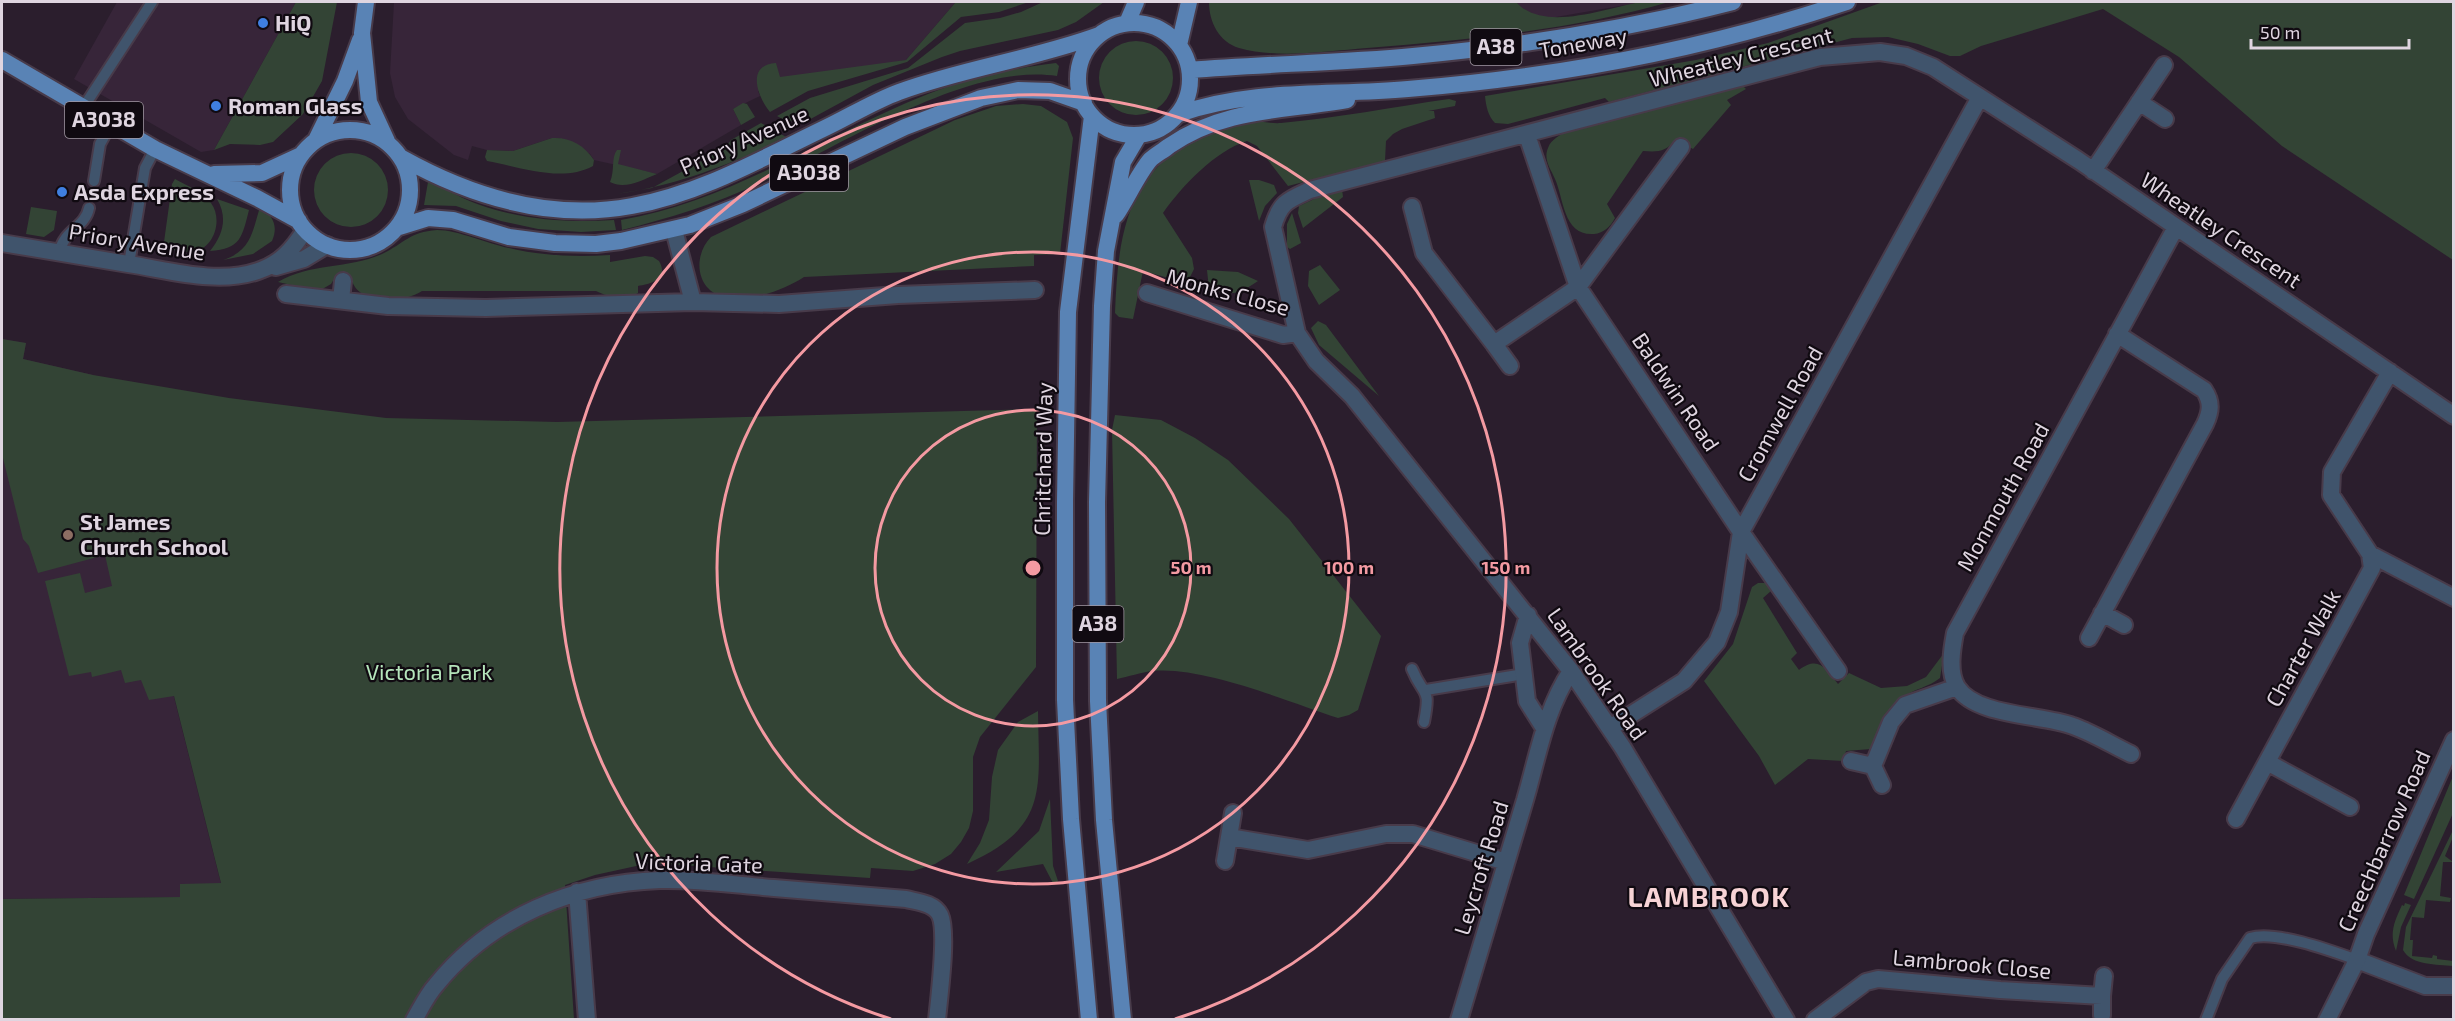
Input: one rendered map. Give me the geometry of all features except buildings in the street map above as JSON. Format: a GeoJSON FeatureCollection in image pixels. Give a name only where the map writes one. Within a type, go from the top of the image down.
{"type":"FeatureCollection","features":[{"type":"Feature","properties":{"kind":"main road"},"geometry":{"type":"LineString","coordinates":[[316,140],[345,81],[362,33],[366,2]]}},
{"type":"Feature","properties":{"kind":"main road"},"geometry":{"type":"LineString","coordinates":[[1136,2],[1127,23],[1142,23],[1156,27],[1169,35],[1186,57],[1190,70],[1190,86],[1179,114]]}},
{"type":"Feature","properties":{"kind":"main road"},"geometry":{"type":"LineString","coordinates":[[1179,45],[1189,2]]}},
{"type":"Feature","properties":{"kind":"main road","name":"Toneway"},"geometry":{"type":"LineString","coordinates":[[1190,70],[1413,56],[1550,40],[1676,16],[1733,2]]}},
{"type":"Feature","properties":{"kind":"main road","name":"Toneway"},"geometry":{"type":"LineString","coordinates":[[1179,114],[1208,104],[1282,93],[1407,89],[1538,74],[1673,50],[1798,18],[1847,2]]}},
{"type":"Feature","properties":{"kind":"main road","name":"A38"},"geometry":{"type":"LineString","coordinates":[[1088,110],[1079,89],[1078,74],[1082,59],[1089,46],[1100,35],[1112,27],[1127,23]]}},
{"type":"Feature","properties":{"kind":"main road"},"geometry":{"type":"LineString","coordinates":[[362,33],[369,102],[387,141]]}},
{"type":"Feature","properties":{"kind":"main road","name":"Priory Avenue"},"geometry":{"type":"LineString","coordinates":[[402,158],[460,187],[512,203],[552,209],[594,210],[633,206],[707,183],[897,93],[946,76],[1065,48],[1100,35]]}},
{"type":"Feature","properties":{"kind":"main road","name":"A3038"},"geometry":{"type":"LineString","coordinates":[[2,60],[155,149],[210,174],[302,226],[327,246],[342,250],[358,250],[374,246],[399,227],[405,216],[411,193],[411,180],[402,158],[387,141],[359,130],[329,133],[316,140],[301,155],[291,176],[291,200],[302,226]]}},
{"type":"Feature","properties":{"kind":"main road"},"geometry":{"type":"LineString","coordinates":[[1109,227],[1150,160],[1182,137],[1201,128],[1244,113],[1316,105],[1407,89]]}},
{"type":"Feature","properties":{"kind":"main road","name":"A3038"},"geometry":{"type":"LineString","coordinates":[[399,227],[428,218],[453,220],[509,237],[555,243],[596,244],[674,230],[743,204],[905,127],[981,99],[1018,90],[1050,91],[1088,110]]}},
{"type":"Feature","properties":{"kind":"main road"},"geometry":{"type":"LineString","coordinates":[[1088,110],[1102,125],[1114,131],[1139,135]]}},
{"type":"Feature","properties":{"kind":"main road","name":"Chritchard Way"},"geometry":{"type":"LineString","coordinates":[[1088,110],[1068,312],[1065,700],[1071,819],[1089,1020]]}},
{"type":"Feature","properties":{"kind":"main road","name":"A38"},"geometry":{"type":"LineString","coordinates":[[1123,1020],[1104,820],[1098,701],[1096,502],[1102,306],[1109,227],[1123,162],[1139,135],[1154,132],[1179,114]]}},
{"type":"Feature","properties":{"kind":"main road","name":"A3038"},"geometry":{"type":"LineString","coordinates":[[210,174],[262,173],[301,155]]}},
{"type":"Feature","properties":{"kind":"street","name":"Wheatley Crescent"},"geometry":{"type":"LineString","coordinates":[[1287,286],[1273,227],[1278,210],[1287,201],[1311,190],[1820,57],[1880,52],[1906,56],[1933,67],[2093,171],[2454,416]]}},
{"type":"Feature","properties":{"kind":"street"},"geometry":{"type":"LineString","coordinates":[[2093,171],[2164,65]]}},
{"type":"Feature","properties":{"kind":"street","name":"Cromwell Road"},"geometry":{"type":"LineString","coordinates":[[1610,729],[1684,681],[1717,642],[1729,612],[1741,532],[1980,97]]}},
{"type":"Feature","properties":{"kind":"street"},"geometry":{"type":"LineString","coordinates":[[2139,102],[2165,119]]}},
{"type":"Feature","properties":{"kind":"street","name":"Baldwin Road"},"geometry":{"type":"LineString","coordinates":[[1527,135],[1578,287],[1741,532],[1838,671]]}},
{"type":"Feature","properties":{"kind":"street"},"geometry":{"type":"LineString","coordinates":[[1494,344],[1578,287],[1681,147]]}},
{"type":"Feature","properties":{"kind":"street"},"geometry":{"type":"LineString","coordinates":[[1412,207],[1424,253],[1510,366]]}},
{"type":"Feature","properties":{"kind":"street","name":"Priory Avenue"},"geometry":{"type":"LineString","coordinates":[[266,269],[292,250],[302,226]]}},
{"type":"Feature","properties":{"kind":"street","name":"Monmouth Road"},"geometry":{"type":"LineString","coordinates":[[1957,687],[1951,661],[1955,633],[2176,227]]}},
{"type":"Feature","properties":{"kind":"street"},"geometry":{"type":"LineString","coordinates":[[674,230],[693,302]]}},
{"type":"Feature","properties":{"kind":"street","name":"Priory Avenue"},"geometry":{"type":"LineString","coordinates":[[2,243],[221,277],[247,275],[284,266],[304,259],[327,246]]}},
{"type":"Feature","properties":{"kind":"street"},"geometry":{"type":"LineString","coordinates":[[341,300],[343,281]]}},
{"type":"Feature","properties":{"kind":"street","name":"Lambrook Road"},"geometry":{"type":"LineString","coordinates":[[1287,286],[1298,333],[1316,361],[1352,396],[1528,615],[1570,671],[1610,729],[1786,1020]]}},
{"type":"Feature","properties":{"kind":"street"},"geometry":{"type":"LineString","coordinates":[[286,294],[388,306],[486,309],[693,302],[779,304],[898,295],[1035,290]]}},
{"type":"Feature","properties":{"kind":"street","name":"Monks Close"},"geometry":{"type":"LineString","coordinates":[[1147,293],[1283,335],[1298,333]]}},
{"type":"Feature","properties":{"kind":"street"},"geometry":{"type":"LineString","coordinates":[[2089,638],[2211,411],[2210,398],[2204,390],[2117,334]]}},
{"type":"Feature","properties":{"kind":"street"},"geometry":{"type":"LineString","coordinates":[[2390,372],[2331,472],[2331,495],[2370,554],[2454,598]]}},
{"type":"Feature","properties":{"kind":"street","name":"Charter Walk"},"geometry":{"type":"LineString","coordinates":[[2236,819],[2372,568],[2370,554]]}},
{"type":"Feature","properties":{"kind":"street"},"geometry":{"type":"LineString","coordinates":[[2102,613],[2124,625]]}},
{"type":"Feature","properties":{"kind":"street"},"geometry":{"type":"LineString","coordinates":[[1528,615],[1520,643],[1527,701],[1544,728]]}},
{"type":"Feature","properties":{"kind":"street","name":"Leycroft Road"},"geometry":{"type":"LineString","coordinates":[[1459,1020],[1544,728],[1560,688],[1570,671]]}},
{"type":"Feature","properties":{"kind":"street"},"geometry":{"type":"LineString","coordinates":[[1882,785],[1873,766],[1891,722],[1905,705],[1957,687],[1975,702],[1996,711],[2073,725],[2131,754]]}},
{"type":"Feature","properties":{"kind":"street","name":"Creechbarrow Road"},"geometry":{"type":"LineString","coordinates":[[2327,1020],[2357,960],[2377,909],[2454,740]]}},
{"type":"Feature","properties":{"kind":"street"},"geometry":{"type":"LineString","coordinates":[[1851,760],[1873,766]]}},
{"type":"Feature","properties":{"kind":"street"},"geometry":{"type":"LineString","coordinates":[[2267,762],[2350,807]]}},
{"type":"Feature","properties":{"kind":"street"},"geometry":{"type":"LineString","coordinates":[[1225,861],[1233,813]]}},
{"type":"Feature","properties":{"kind":"street"},"geometry":{"type":"LineString","coordinates":[[1229,837],[1308,850],[1386,834],[1413,834],[1506,862]]}},
{"type":"Feature","properties":{"kind":"street","name":"Victoria Gate"},"geometry":{"type":"LineString","coordinates":[[414,1020],[435,986],[479,942],[519,916],[577,892],[616,884],[662,880],[906,899],[930,905],[939,914],[943,930],[938,1020]]}},
{"type":"Feature","properties":{"kind":"street"},"geometry":{"type":"LineString","coordinates":[[577,892],[587,1020]]}},
{"type":"Feature","properties":{"kind":"street"},"geometry":{"type":"LineString","coordinates":[[2357,960],[2424,986],[2454,986]]}},
{"type":"Feature","properties":{"kind":"street"},"geometry":{"type":"LineString","coordinates":[[2102,1015],[2104,976]]}},
{"type":"Feature","properties":{"kind":"street","name":"Lambrook Close"},"geometry":{"type":"LineString","coordinates":[[1815,1020],[1866,982],[1878,979],[2102,996]]}},
{"type":"Feature","properties":{"kind":"lane"},"geometry":{"type":"LineString","coordinates":[[83,108],[152,2]]}},
{"type":"Feature","properties":{"kind":"lane"},"geometry":{"type":"LineString","coordinates":[[98,177],[100,144],[111,124]]}},
{"type":"Feature","properties":{"kind":"lane"},"geometry":{"type":"LineString","coordinates":[[129,264],[130,224],[134,202],[155,149]]}},
{"type":"Feature","properties":{"kind":"lane"},"geometry":{"type":"LineString","coordinates":[[132,180],[143,182]]}},
{"type":"Feature","properties":{"kind":"lane"},"geometry":{"type":"LineString","coordinates":[[59,252],[62,240],[92,214]]}},
{"type":"Feature","properties":{"kind":"lane"},"geometry":{"type":"LineString","coordinates":[[1412,669],[1417,680],[1426,690],[1428,701],[1424,722]]}},
{"type":"Feature","properties":{"kind":"lane"},"geometry":{"type":"LineString","coordinates":[[1426,690],[1524,674]]}},
{"type":"Feature","properties":{"kind":"lane"},"geometry":{"type":"LineString","coordinates":[[2206,1020],[2222,979],[2250,938],[2264,936],[2290,940],[2357,960]]}},
{"type":"Feature","properties":{"kind":"shaded area"},"geometry":{"type":"Polygon","coordinates":[[[117,2],[296,2],[214,150],[201,152],[74,79],[117,2]]]}},
{"type":"Feature","properties":{"kind":"shaded area"},"geometry":{"type":"Polygon","coordinates":[[[394,2],[966,2],[955,3],[906,60],[758,91],[760,96],[733,109],[741,125],[657,174],[594,160],[590,154],[559,138],[552,138],[513,151],[487,150],[472,146],[468,160],[454,155],[408,119],[395,97],[390,73],[394,2]]]}},
{"type":"Feature","properties":{"kind":"shaded area"},"geometry":{"type":"Polygon","coordinates":[[[1516,2],[1643,2],[1550,18],[1535,15],[1516,2]]]}},
{"type":"Feature","properties":{"kind":"shaded area","name":"St James Church School"},"geometry":{"type":"Polygon","coordinates":[[[2,339],[26,343],[23,359],[93,375],[221,884],[181,884],[180,897],[2,899],[2,339]]]}},
{"type":"Feature","properties":{"kind":"green space"},"geometry":{"type":"Polygon","coordinates":[[[296,2],[337,2],[322,81],[303,114],[273,142],[260,145],[230,144],[214,150],[296,2]]]}},
{"type":"Feature","properties":{"kind":"green space"},"geometry":{"type":"Polygon","coordinates":[[[1029,2],[999,12],[961,17],[907,62],[808,91],[770,112],[761,98],[757,75],[767,65],[776,63],[780,77],[906,60],[955,3],[1029,2]]]}},
{"type":"Feature","properties":{"kind":"green space"},"geometry":{"type":"Polygon","coordinates":[[[1043,2],[1104,2],[1076,22],[1058,30],[942,57],[873,85],[805,122],[786,121],[777,116],[810,98],[908,68],[965,23],[1000,18],[1043,2]]]}},
{"type":"Feature","properties":{"kind":"green space"},"geometry":{"type":"Polygon","coordinates":[[[1209,2],[1516,2],[1528,11],[1542,16],[1558,17],[1593,13],[1641,2],[1669,2],[1557,27],[1405,45],[1286,54],[1239,48],[1226,41],[1213,24],[1209,2]]]}},
{"type":"Feature","properties":{"kind":"green space"},"geometry":{"type":"Polygon","coordinates":[[[1883,2],[2453,2],[2453,260],[2282,146],[2179,57],[2103,9],[1981,46],[1960,56],[1950,56],[1918,44],[1888,37],[1852,38],[1609,102],[1605,98],[1508,124],[1495,123],[1487,107],[1485,96],[1696,60],[1768,43],[1883,2]]]}},
{"type":"Feature","properties":{"kind":"green space"},"geometry":{"type":"Polygon","coordinates":[[[1136,41],[1150,44],[1162,52],[1170,64],[1173,78],[1170,92],[1162,104],[1150,112],[1136,115],[1122,112],[1110,104],[1102,92],[1099,78],[1102,64],[1110,52],[1122,44],[1136,41]]]}},
{"type":"Feature","properties":{"kind":"green space"},"geometry":{"type":"Polygon","coordinates":[[[1056,63],[1059,66],[1057,76],[1022,75],[984,82],[945,94],[865,130],[743,191],[692,210],[622,230],[621,220],[662,211],[739,183],[928,94],[990,75],[1056,63]]]}},
{"type":"Feature","properties":{"kind":"green space"},"geometry":{"type":"Polygon","coordinates":[[[1743,86],[1746,89],[1727,100],[1731,105],[1693,149],[1676,139],[1661,150],[1643,151],[1607,204],[1615,218],[1606,229],[1594,234],[1584,233],[1570,223],[1547,160],[1548,148],[1556,138],[1568,130],[1743,86]]]}},
{"type":"Feature","properties":{"kind":"green space"},"geometry":{"type":"Polygon","coordinates":[[[1449,99],[1456,101],[1455,106],[1428,111],[1434,111],[1435,118],[1393,134],[1386,141],[1385,161],[1288,186],[1257,146],[1247,141],[1223,153],[1189,181],[1163,213],[1192,258],[1194,269],[1187,283],[1143,271],[1133,319],[1119,317],[1115,313],[1119,257],[1132,207],[1143,186],[1158,166],[1179,149],[1240,121],[1276,123],[1302,121],[1449,99]]]}},
{"type":"Feature","properties":{"kind":"green space"},"geometry":{"type":"Polygon","coordinates":[[[743,103],[747,104],[755,117],[741,125],[733,109],[743,103]]]}},
{"type":"Feature","properties":{"kind":"green space"},"geometry":{"type":"Polygon","coordinates":[[[1023,104],[1041,106],[1067,122],[1073,138],[1060,254],[1034,255],[1034,266],[804,277],[776,291],[744,298],[724,297],[714,293],[702,280],[701,253],[711,237],[955,120],[996,106],[1023,104]]]}},
{"type":"Feature","properties":{"kind":"green space"},"geometry":{"type":"Polygon","coordinates":[[[761,123],[788,138],[704,172],[654,187],[725,148],[731,140],[761,123]]]}},
{"type":"Feature","properties":{"kind":"green space"},"geometry":{"type":"Polygon","coordinates":[[[552,138],[565,139],[581,146],[594,160],[593,166],[568,173],[541,172],[487,161],[485,157],[487,150],[513,151],[552,138]]]}},
{"type":"Feature","properties":{"kind":"green space"},"geometry":{"type":"Polygon","coordinates":[[[617,150],[621,150],[618,164],[657,174],[628,185],[610,182],[617,150]]]}},
{"type":"Feature","properties":{"kind":"green space"},"geometry":{"type":"Polygon","coordinates":[[[351,153],[365,156],[377,164],[385,176],[388,190],[385,204],[377,216],[365,224],[351,227],[337,224],[325,216],[317,204],[314,190],[317,176],[325,164],[337,156],[351,153]]]}},
{"type":"Feature","properties":{"kind":"green space"},"geometry":{"type":"Polygon","coordinates":[[[175,179],[199,192],[215,210],[215,232],[200,250],[183,252],[168,249],[164,242],[172,184],[175,179]]]}},
{"type":"Feature","properties":{"kind":"green space"},"geometry":{"type":"Polygon","coordinates":[[[1249,180],[1259,180],[1274,185],[1277,193],[1265,206],[1259,221],[1249,180]]]}},
{"type":"Feature","properties":{"kind":"green space"},"geometry":{"type":"Polygon","coordinates":[[[428,182],[473,203],[497,210],[546,219],[614,220],[616,230],[581,232],[538,229],[501,221],[456,206],[424,205],[428,182]]]}},
{"type":"Feature","properties":{"kind":"green space"},"geometry":{"type":"Polygon","coordinates":[[[1342,189],[1343,197],[1303,228],[1298,213],[1299,206],[1342,189]]]}},
{"type":"Feature","properties":{"kind":"green space"},"geometry":{"type":"Polygon","coordinates":[[[217,199],[249,210],[238,240],[228,248],[210,251],[221,233],[223,220],[217,199]]]}},
{"type":"Feature","properties":{"kind":"green space"},"geometry":{"type":"Polygon","coordinates":[[[31,207],[57,211],[54,230],[44,237],[26,234],[31,207]]]}},
{"type":"Feature","properties":{"kind":"green space"},"geometry":{"type":"Polygon","coordinates":[[[260,207],[273,221],[275,230],[272,241],[253,254],[223,260],[239,252],[245,246],[252,233],[260,207]]]}},
{"type":"Feature","properties":{"kind":"green space"},"geometry":{"type":"Polygon","coordinates":[[[1292,213],[1301,243],[1290,249],[1287,247],[1287,224],[1292,213]]]}},
{"type":"Feature","properties":{"kind":"green space"},"geometry":{"type":"Polygon","coordinates":[[[437,230],[454,232],[534,253],[572,256],[610,255],[610,262],[645,256],[653,257],[659,261],[662,272],[658,279],[638,286],[638,293],[628,297],[611,296],[596,291],[422,291],[403,298],[381,300],[361,293],[351,277],[337,274],[331,284],[319,291],[278,282],[303,272],[369,259],[420,233],[437,230]]]}},
{"type":"Feature","properties":{"kind":"green space"},"geometry":{"type":"Polygon","coordinates":[[[1320,265],[1340,290],[1319,305],[1308,286],[1309,271],[1320,265]]]}},
{"type":"Feature","properties":{"kind":"green space"},"geometry":{"type":"Polygon","coordinates":[[[1207,270],[1238,272],[1258,281],[1235,293],[1217,291],[1209,289],[1207,270]]]}},
{"type":"Feature","properties":{"kind":"green space"},"geometry":{"type":"Polygon","coordinates":[[[1318,321],[1326,325],[1379,396],[1319,345],[1311,328],[1318,321]]]}},
{"type":"Feature","properties":{"kind":"green space","name":"Victoria Park"},"geometry":{"type":"Polygon","coordinates":[[[2,339],[26,343],[23,359],[93,375],[229,398],[386,418],[557,422],[1037,409],[1036,667],[980,737],[973,757],[973,811],[969,828],[951,854],[935,864],[913,871],[871,868],[870,878],[650,863],[595,875],[565,885],[574,1019],[2,1019],[2,899],[180,897],[180,884],[221,883],[174,696],[149,700],[141,680],[125,683],[121,670],[92,677],[91,672],[69,676],[45,581],[80,573],[85,593],[112,586],[105,555],[38,573],[29,546],[23,539],[2,454],[2,339]]]}},
{"type":"Feature","properties":{"kind":"green space"},"geometry":{"type":"Polygon","coordinates":[[[1115,415],[1161,420],[1195,438],[1228,460],[1289,519],[1381,636],[1358,710],[1338,718],[1221,679],[1173,671],[1148,672],[1117,679],[1112,430],[1115,415]]]}},
{"type":"Feature","properties":{"kind":"green space"},"geometry":{"type":"Polygon","coordinates":[[[1758,583],[1766,583],[1771,591],[1763,598],[1797,653],[1791,659],[1799,670],[1817,664],[1826,669],[1838,684],[1849,673],[1881,688],[1907,686],[1926,677],[1944,653],[1940,678],[1907,694],[1897,702],[1888,714],[1871,749],[1846,751],[1843,761],[1808,759],[1775,785],[1759,756],[1704,681],[1733,644],[1752,587],[1758,583]]]}},
{"type":"Feature","properties":{"kind":"green space"},"geometry":{"type":"Polygon","coordinates":[[[1038,711],[1039,763],[1034,803],[1026,820],[1013,836],[994,850],[967,864],[980,843],[989,820],[992,777],[998,750],[1018,722],[1038,711]]]}},
{"type":"Feature","properties":{"kind":"green space"},"geometry":{"type":"Polygon","coordinates":[[[2453,776],[2453,813],[2414,899],[2404,895],[2453,776]]]}},
{"type":"Feature","properties":{"kind":"green space"},"geometry":{"type":"Polygon","coordinates":[[[1050,799],[1053,866],[1058,881],[1054,885],[1043,864],[996,872],[1039,831],[1050,799]]]}},
{"type":"Feature","properties":{"kind":"green space"},"geometry":{"type":"Polygon","coordinates":[[[2453,830],[2453,837],[2445,856],[2453,862],[2443,862],[2440,896],[2451,898],[2450,902],[2426,900],[2424,918],[2412,917],[2410,940],[2413,940],[2412,956],[2432,958],[2433,955],[2437,956],[2437,959],[2453,961],[2453,966],[2419,962],[2403,950],[2406,927],[2453,830]]]}},
{"type":"Feature","properties":{"kind":"green space"},"geometry":{"type":"Polygon","coordinates":[[[2405,903],[2411,905],[2401,927],[2396,951],[2393,928],[2402,905],[2404,906],[2405,903]]]}},
{"type":"Feature","properties":{"kind":"place","name":"HiQ"},"geometry":{"type":"Point","coordinates":[263,23]}},
{"type":"Feature","properties":{"kind":"place","name":"Roman Glass"},"geometry":{"type":"Point","coordinates":[216,106]}},
{"type":"Feature","properties":{"kind":"place","name":"Asda Express"},"geometry":{"type":"Point","coordinates":[62,192]}},
{"type":"Feature","properties":{"kind":"place","name":"St James Church School"},"geometry":{"type":"Point","coordinates":[68,535]}},
{"type":"Feature","properties":{"kind":"district","name":"LAMBROOK"},"geometry":{"type":"Point","coordinates":[1709,897]}}]}
